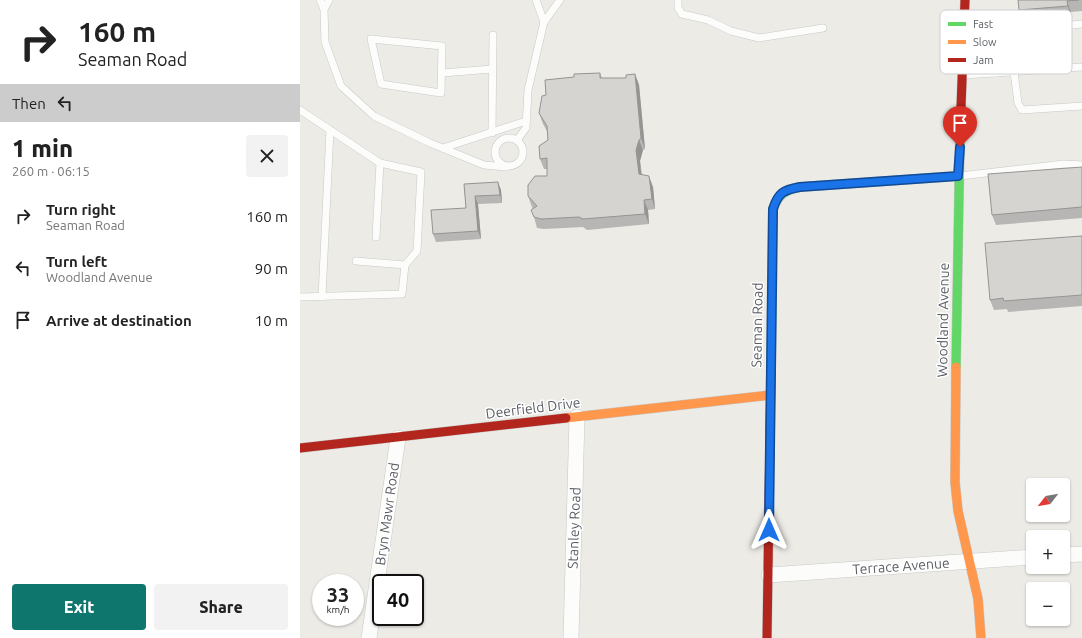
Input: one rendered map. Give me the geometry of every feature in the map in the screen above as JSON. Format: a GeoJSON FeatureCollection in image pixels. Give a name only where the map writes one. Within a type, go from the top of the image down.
{"type":"FeatureCollection","features":[{"type":"Feature","properties":{"kind":"street","name":"Woodland Avenue"},"geometry":{"type":"LineString","coordinates":[[965,0],[965,10]]}},
{"type":"Feature","properties":{"kind":"street","name":"Woodland Avenue"},"geometry":{"type":"LineString","coordinates":[[963,75],[958,176],[955,482],[958,511],[978,599],[980,638]]}},
{"type":"Feature","properties":{"kind":"street","name":"Seaman Road"},"geometry":{"type":"LineString","coordinates":[[767,638],[773,209],[777,196],[788,189],[800,187],[958,176]]}},
{"type":"Feature","properties":{"kind":"street","name":"Deerfield Drive"},"geometry":{"type":"LineString","coordinates":[[300,448],[770,395]]}},
{"type":"Feature","properties":{"kind":"street","name":"Stanley Road"},"geometry":{"type":"LineString","coordinates":[[571,638],[577,417]]}},
{"type":"Feature","properties":{"kind":"street","name":"Bryn Mawr Road"},"geometry":{"type":"LineString","coordinates":[[369,638],[398,438]]}},
{"type":"Feature","properties":{"kind":"street"},"geometry":{"type":"LineString","coordinates":[[1070,555],[1082,554]]}},
{"type":"Feature","properties":{"kind":"street","name":"Terrace Avenue"},"geometry":{"type":"LineString","coordinates":[[769,575],[1026,558]]}},
{"type":"Feature","properties":{"kind":"lane"},"geometry":{"type":"LineString","coordinates":[[320,0],[324,9],[325,42],[341,86],[374,116],[484,165],[506,167],[516,166],[523,158],[524,148],[517,140],[507,138],[498,142],[494,152],[498,162],[506,167]]}},
{"type":"Feature","properties":{"kind":"lane"},"geometry":{"type":"LineString","coordinates":[[324,9],[329,0]]}},
{"type":"Feature","properties":{"kind":"lane"},"geometry":{"type":"LineString","coordinates":[[536,0],[544,22]]}},
{"type":"Feature","properties":{"kind":"lane"},"geometry":{"type":"LineString","coordinates":[[517,140],[526,128],[528,90],[544,22],[560,0]]}},
{"type":"Feature","properties":{"kind":"lane"},"geometry":{"type":"LineString","coordinates":[[678,0],[678,8],[682,14],[708,20],[731,31],[759,38],[823,28]]}},
{"type":"Feature","properties":{"kind":"lane"},"geometry":{"type":"LineString","coordinates":[[1072,25],[1082,24]]}},
{"type":"Feature","properties":{"kind":"lane"},"geometry":{"type":"LineString","coordinates":[[492,35],[492,133]]}},
{"type":"Feature","properties":{"kind":"lane"},"geometry":{"type":"LineString","coordinates":[[371,39],[442,46],[442,73],[441,93],[381,84],[371,39]]}},
{"type":"Feature","properties":{"kind":"lane"},"geometry":{"type":"LineString","coordinates":[[1072,68],[1082,67]]}},
{"type":"Feature","properties":{"kind":"lane"},"geometry":{"type":"LineString","coordinates":[[442,73],[492,69]]}},
{"type":"Feature","properties":{"kind":"lane"},"geometry":{"type":"LineString","coordinates":[[963,75],[979,74]]}},
{"type":"Feature","properties":{"kind":"lane"},"geometry":{"type":"LineString","coordinates":[[1014,74],[1018,103],[1022,110],[1082,106]]}},
{"type":"Feature","properties":{"kind":"lane"},"geometry":{"type":"LineString","coordinates":[[300,110],[380,163],[421,172],[417,251],[405,265],[402,294],[300,297]]}},
{"type":"Feature","properties":{"kind":"lane"},"geometry":{"type":"LineString","coordinates":[[443,148],[526,121]]}},
{"type":"Feature","properties":{"kind":"lane"},"geometry":{"type":"LineString","coordinates":[[322,296],[330,130]]}},
{"type":"Feature","properties":{"kind":"lane"},"geometry":{"type":"LineString","coordinates":[[376,237],[380,163]]}},
{"type":"Feature","properties":{"kind":"lane"},"geometry":{"type":"LineString","coordinates":[[958,176],[1064,164],[1082,165]]}},
{"type":"Feature","properties":{"kind":"lane"},"geometry":{"type":"LineString","coordinates":[[356,261],[405,265]]}},
{"type":"Feature","properties":{"kind":"building"},"geometry":{"type":"Polygon","coordinates":[[[1018,0],[1079,0],[1067,1],[1068,6],[1019,10],[1018,0]]]}},
{"type":"Feature","properties":{"kind":"building"},"geometry":{"type":"Polygon","coordinates":[[[600,73],[600,78],[626,78],[626,75],[635,74],[641,138],[636,150],[639,174],[649,176],[652,199],[644,200],[645,214],[583,219],[579,217],[541,219],[534,217],[531,210],[537,206],[528,196],[528,185],[535,176],[547,176],[547,158],[540,159],[539,146],[548,140],[547,126],[539,113],[542,96],[546,95],[545,80],[574,77],[574,74],[600,73]]]}},
{"type":"Feature","properties":{"kind":"building"},"geometry":{"type":"Polygon","coordinates":[[[1082,167],[1082,207],[992,215],[988,174],[1082,167]]]}},
{"type":"Feature","properties":{"kind":"building"},"geometry":{"type":"Polygon","coordinates":[[[498,182],[500,195],[475,196],[478,231],[433,234],[431,210],[466,208],[464,184],[498,182]]]}},
{"type":"Feature","properties":{"kind":"building"},"geometry":{"type":"Polygon","coordinates":[[[1082,236],[1082,295],[1004,301],[1003,298],[990,300],[985,243],[1082,236]]]}},
{"type":"Feature","properties":{"kind":"traffic: fast"},"geometry":{"type":"LineString","coordinates":[[956,367],[960,134]]}},
{"type":"Feature","properties":{"kind":"traffic: fast"},"geometry":{"type":"LineString","coordinates":[[771,369],[773,209],[777,200],[786,192],[799,187],[958,176]]}},
{"type":"Feature","properties":{"kind":"traffic: slow"},"geometry":{"type":"LineString","coordinates":[[956,367],[955,482],[958,511],[978,599],[981,638]]}},
{"type":"Feature","properties":{"kind":"traffic: slow"},"geometry":{"type":"LineString","coordinates":[[566,418],[770,395]]}},
{"type":"Feature","properties":{"kind":"traffic: jam"},"geometry":{"type":"LineString","coordinates":[[965,0],[965,10]]}},
{"type":"Feature","properties":{"kind":"traffic: jam"},"geometry":{"type":"LineString","coordinates":[[960,134],[962,74]]}},
{"type":"Feature","properties":{"kind":"traffic: jam"},"geometry":{"type":"LineString","coordinates":[[767,638],[771,369]]}},
{"type":"Feature","properties":{"kind":"traffic: jam"},"geometry":{"type":"LineString","coordinates":[[300,448],[566,418]]}},
{"type":"Feature","properties":{"kind":"route"},"geometry":{"type":"LineString","coordinates":[[769,530],[773,209],[777,196],[788,189],[800,187],[958,176],[960,147]]}}]}
